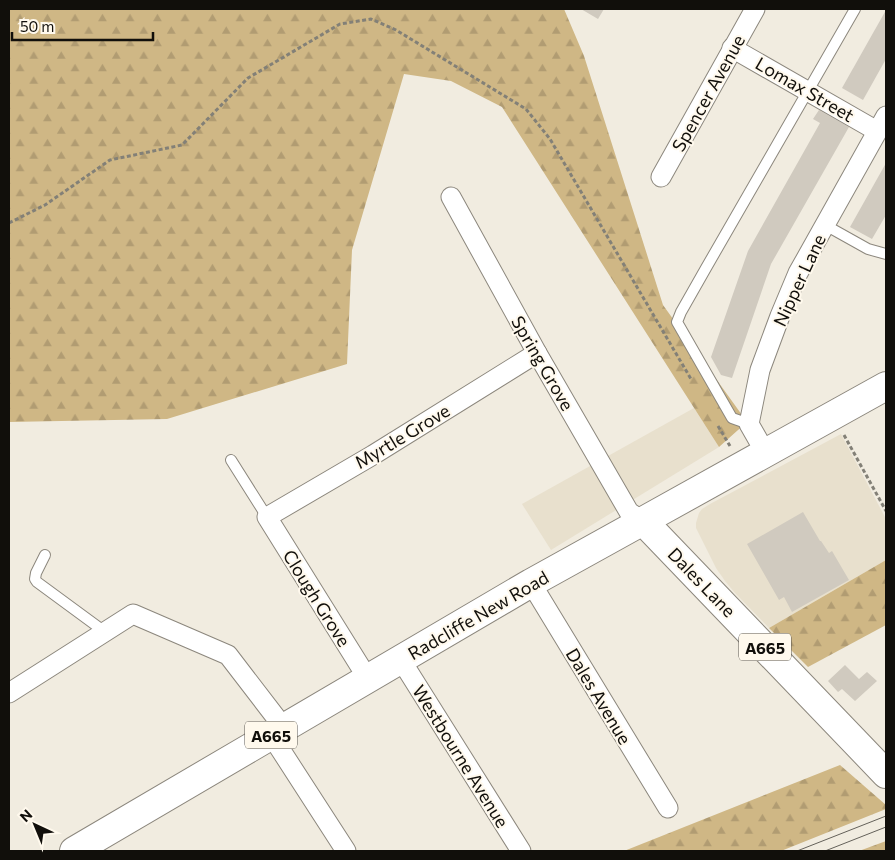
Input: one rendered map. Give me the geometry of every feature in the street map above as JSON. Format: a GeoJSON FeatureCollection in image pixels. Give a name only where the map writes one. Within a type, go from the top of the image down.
{"type":"FeatureCollection","features":[{"type":"Feature","properties":{"kind":"main road","name":"Radcliffe New Road"},"geometry":{"type":"LineString","coordinates":[[74,851],[531,583],[886,386]]}},
{"type":"Feature","properties":{"kind":"main road","name":"Dales Lane"},"geometry":{"type":"LineString","coordinates":[[643,521],[886,774]]}},
{"type":"Feature","properties":{"kind":"street","name":"Spencer Avenue"},"geometry":{"type":"LineString","coordinates":[[661,177],[755,9]]}},
{"type":"Feature","properties":{"kind":"street","name":"Lomax Street"},"geometry":{"type":"LineString","coordinates":[[732,48],[807,90],[882,123]]}},
{"type":"Feature","properties":{"kind":"street","name":"Nipper Lane"},"geometry":{"type":"LineString","coordinates":[[749,424],[760,370],[798,273],[882,123]]}},
{"type":"Feature","properties":{"kind":"street","name":"Spring Grove"},"geometry":{"type":"LineString","coordinates":[[452,197],[537,353],[629,512],[643,521]]}},
{"type":"Feature","properties":{"kind":"street","name":"Myrtle Grove"},"geometry":{"type":"LineString","coordinates":[[267,517],[373,455],[537,353]]}},
{"type":"Feature","properties":{"kind":"street"},"geometry":{"type":"LineString","coordinates":[[749,424],[765,452]]}},
{"type":"Feature","properties":{"kind":"street","name":"Clough Grove"},"geometry":{"type":"LineString","coordinates":[[267,517],[368,679]]}},
{"type":"Feature","properties":{"kind":"street","name":"Dales Avenue"},"geometry":{"type":"LineString","coordinates":[[531,583],[668,808]]}},
{"type":"Feature","properties":{"kind":"street"},"geometry":{"type":"LineString","coordinates":[[9,693],[133,614],[228,655],[278,732],[346,851]]}},
{"type":"Feature","properties":{"kind":"street","name":"Westbourne Avenue"},"geometry":{"type":"LineString","coordinates":[[401,660],[521,851]]}},
{"type":"Feature","properties":{"kind":"lane"},"geometry":{"type":"LineString","coordinates":[[749,424],[732,418],[677,322],[807,90],[855,9]]}},
{"type":"Feature","properties":{"kind":"lane"},"geometry":{"type":"LineString","coordinates":[[825,224],[868,249],[886,254]]}},
{"type":"Feature","properties":{"kind":"lane"},"geometry":{"type":"LineString","coordinates":[[230,460],[267,517]]}},
{"type":"Feature","properties":{"kind":"lane"},"geometry":{"type":"LineString","coordinates":[[45,555],[36,573],[35,579],[37,582],[105,632]]}},
{"type":"Feature","properties":{"kind":"path"},"geometry":{"type":"LineString","coordinates":[[9,223],[45,204],[110,160],[182,145],[248,78],[340,24],[371,19],[396,30],[526,108],[550,139],[692,380]]}},
{"type":"Feature","properties":{"kind":"path"},"geometry":{"type":"LineString","coordinates":[[834,415],[886,511]]}},
{"type":"Feature","properties":{"kind":"path"},"geometry":{"type":"LineString","coordinates":[[717,423],[742,466]]}},
{"type":"Feature","properties":{"kind":"shaded area"},"geometry":{"type":"Polygon","coordinates":[[[694,408],[719,447],[551,550],[522,504],[694,408]]]}},
{"type":"Feature","properties":{"kind":"shaded area"},"geometry":{"type":"Polygon","coordinates":[[[841,434],[886,519],[886,560],[769,628],[735,593],[716,568],[696,528],[699,513],[710,504],[841,434]]]}},
{"type":"Feature","properties":{"kind":"green space"},"geometry":{"type":"Polygon","coordinates":[[[9,9],[564,9],[584,56],[663,305],[747,422],[719,447],[502,107],[451,81],[404,74],[352,250],[347,364],[167,419],[9,422],[9,9]]]}},
{"type":"Feature","properties":{"kind":"green space"},"geometry":{"type":"Polygon","coordinates":[[[886,560],[886,625],[808,667],[769,628],[886,560]]]}},
{"type":"Feature","properties":{"kind":"green space"},"geometry":{"type":"Polygon","coordinates":[[[840,765],[886,805],[886,809],[781,851],[624,851],[840,765]]]}},
{"type":"Feature","properties":{"kind":"green space"},"geometry":{"type":"Polygon","coordinates":[[[886,841],[886,851],[859,851],[886,841]]]}},
{"type":"Feature","properties":{"kind":"building"},"geometry":{"type":"Polygon","coordinates":[[[581,9],[604,9],[598,19],[581,9]]]}},
{"type":"Feature","properties":{"kind":"building"},"geometry":{"type":"Polygon","coordinates":[[[886,10],[886,59],[863,100],[842,88],[886,10]]]}},
{"type":"Feature","properties":{"kind":"building"},"geometry":{"type":"Polygon","coordinates":[[[819,110],[849,127],[771,264],[732,378],[721,375],[711,357],[748,251],[820,123],[813,119],[819,110]]]}},
{"type":"Feature","properties":{"kind":"building"},"geometry":{"type":"Polygon","coordinates":[[[886,163],[886,215],[872,239],[850,227],[886,163]]]}},
{"type":"Feature","properties":{"kind":"building"},"geometry":{"type":"Polygon","coordinates":[[[803,512],[820,541],[829,553],[832,551],[849,580],[792,612],[784,597],[779,600],[747,544],[803,512]]]}},
{"type":"Feature","properties":{"kind":"building"},"geometry":{"type":"Polygon","coordinates":[[[845,665],[859,679],[867,672],[877,681],[855,701],[842,689],[838,692],[828,681],[845,665]]]}},
{"type":"Feature","properties":{"kind":"tram line"},"geometry":{"type":"LineString","coordinates":[[797,851],[886,816]]}},
{"type":"Feature","properties":{"kind":"tram line"},"geometry":{"type":"LineString","coordinates":[[825,851],[886,827]]}}]}
